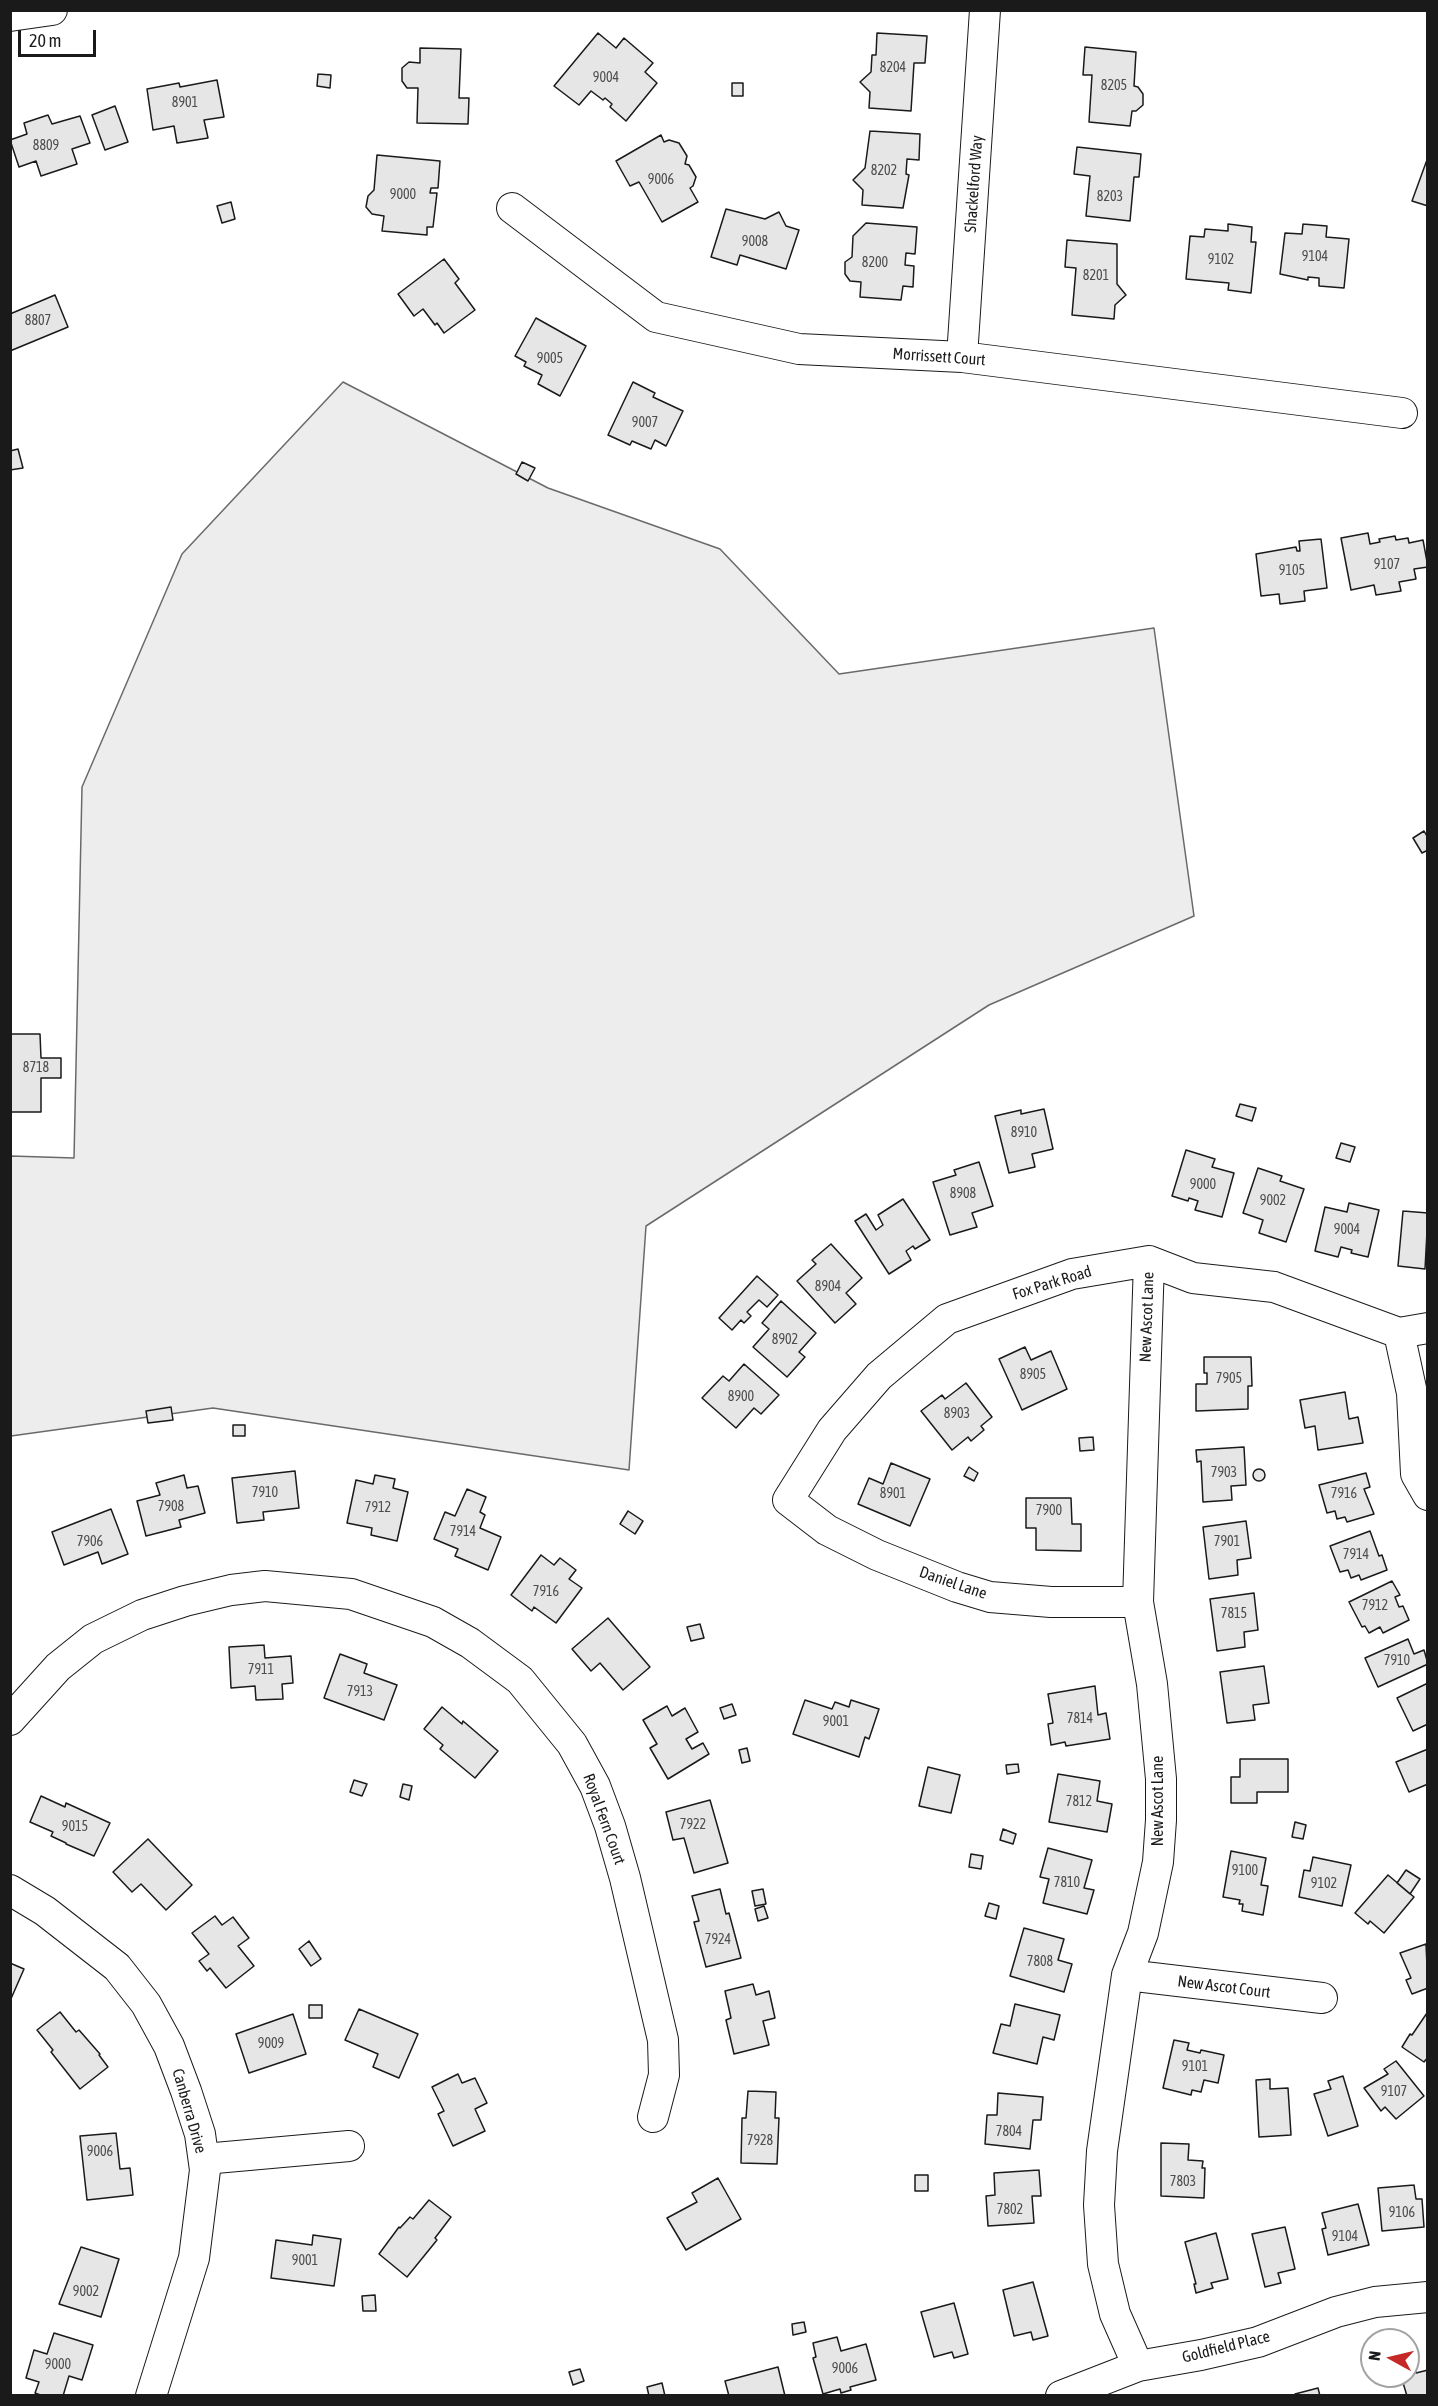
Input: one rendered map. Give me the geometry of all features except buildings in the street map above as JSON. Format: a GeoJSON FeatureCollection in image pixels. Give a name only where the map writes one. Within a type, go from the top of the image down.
{"type":"FeatureCollection","features":[{"type":"Feature","properties":{"kind":"street"},"geometry":{"type":"LineString","coordinates":[[10,16],[52,10]]}},
{"type":"Feature","properties":{"kind":"street","name":"Shackelford Way"},"geometry":{"type":"LineString","coordinates":[[962,357],[985,10]]}},
{"type":"Feature","properties":{"kind":"street","name":"Morrissett Court"},"geometry":{"type":"LineString","coordinates":[[512,208],[656,317],[799,348],[962,357],[1402,413]]}},
{"type":"Feature","properties":{"kind":"street"},"geometry":{"type":"LineString","coordinates":[[1149,1261],[1193,1278],[1274,1287],[1399,1333],[1428,1328]]}},
{"type":"Feature","properties":{"kind":"street","name":"Fox Park Road"},"geometry":{"type":"LineString","coordinates":[[788,1500],[832,1430],[871,1385],[947,1319],[1072,1274],[1149,1261]]}},
{"type":"Feature","properties":{"kind":"street","name":"New Ascot Lane"},"geometry":{"type":"LineString","coordinates":[[1138,2366],[1115,2314],[1103,2264],[1099,2205],[1102,2151],[1127,1976],[1143,1933],[1158,1862],[1161,1820],[1161,1779],[1152,1684],[1138,1602],[1149,1261]]}},
{"type":"Feature","properties":{"kind":"street"},"geometry":{"type":"LineString","coordinates":[[1399,1333],[1412,1393],[1416,1473],[1428,1496]]}},
{"type":"Feature","properties":{"kind":"street","name":"Daniel Lane"},"geometry":{"type":"LineString","coordinates":[[788,1500],[827,1530],[877,1556],[957,1587],[990,1597],[1051,1602],[1138,1602]]}},
{"type":"Feature","properties":{"kind":"street","name":"Royal Fern Court"},"geometry":{"type":"LineString","coordinates":[[10,1720],[58,1667],[93,1639],[142,1615],[185,1601],[231,1590],[265,1586],[351,1594],[433,1622],[470,1643],[520,1680],[572,1744],[595,1786],[625,1878],[663,2040],[664,2074],[653,2117]]}},
{"type":"Feature","properties":{"kind":"street","name":"Canberra Drive"},"geometry":{"type":"LineString","coordinates":[[10,1890],[45,1911],[102,1954],[117,1967],[146,2004],[168,2046],[200,2134],[204,2159],[204,2182],[194,2258],[152,2396]]}},
{"type":"Feature","properties":{"kind":"street","name":"New Ascot Court"},"geometry":{"type":"LineString","coordinates":[[1127,1976],[1322,1998]]}},
{"type":"Feature","properties":{"kind":"street"},"geometry":{"type":"LineString","coordinates":[[204,2159],[349,2146]]}},
{"type":"Feature","properties":{"kind":"street","name":"Goldfield Place"},"geometry":{"type":"LineString","coordinates":[[1061,2396],[1138,2366],[1258,2342],[1336,2312],[1375,2302],[1428,2296]]}},
{"type":"Feature","properties":{"kind":"shaded area"},"geometry":{"type":"Polygon","coordinates":[[[343,382],[548,488],[720,549],[839,674],[1154,628],[1194,916],[989,1005],[646,1226],[629,1470],[213,1408],[11,1436],[11,1156],[74,1158],[82,787],[182,554],[343,382]]]}}]}
